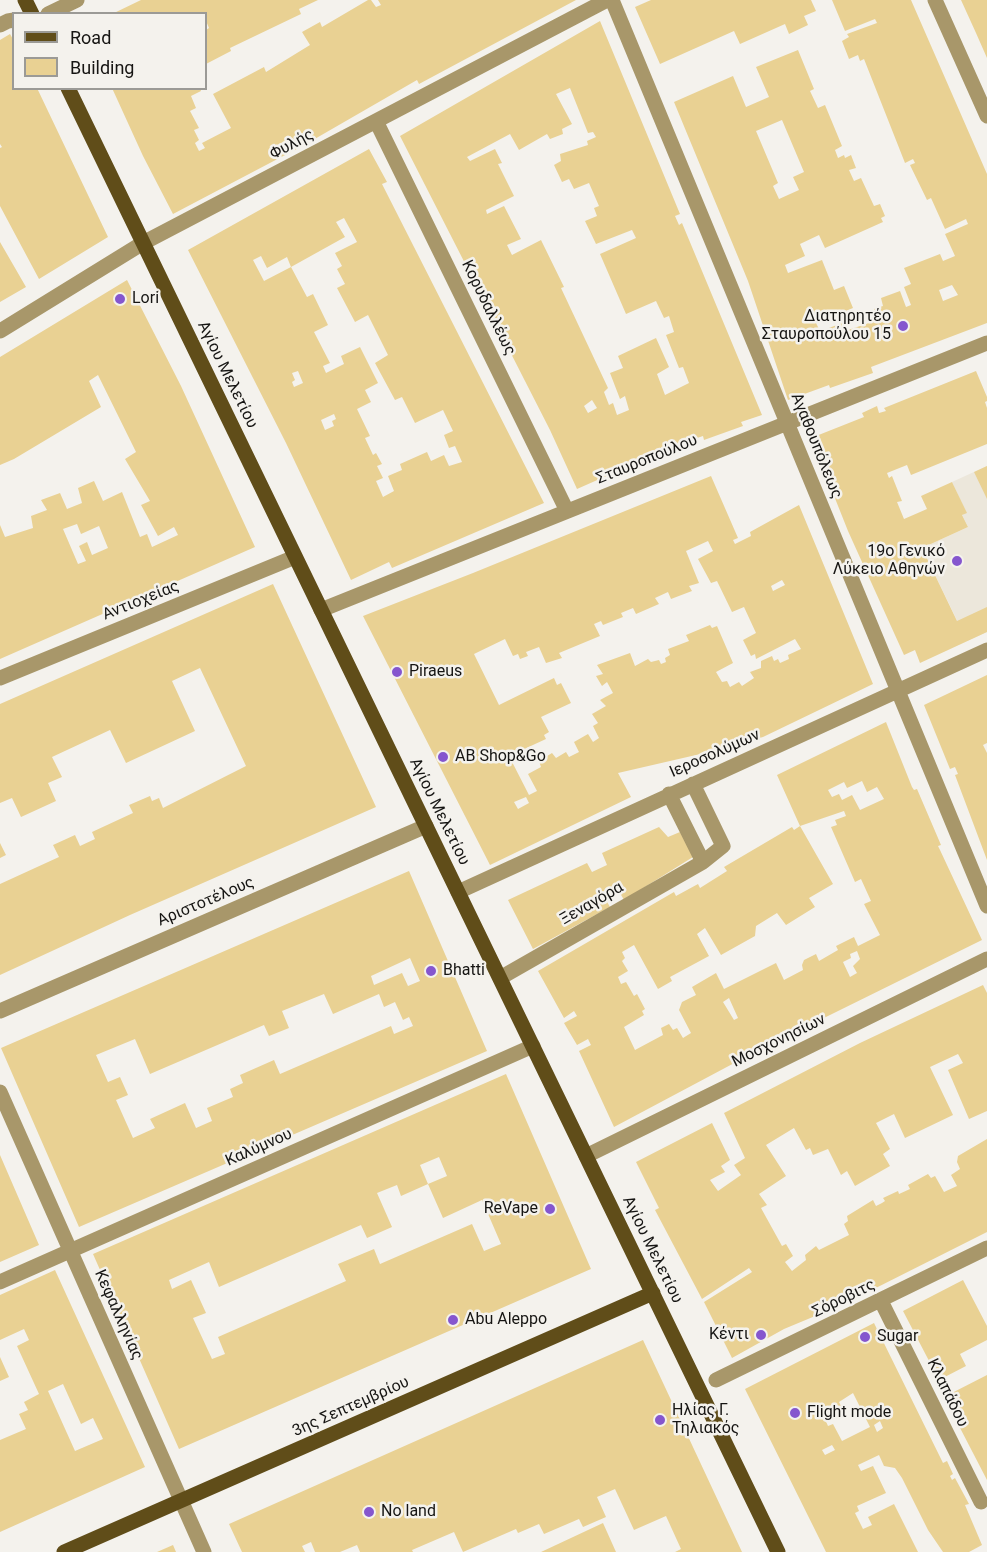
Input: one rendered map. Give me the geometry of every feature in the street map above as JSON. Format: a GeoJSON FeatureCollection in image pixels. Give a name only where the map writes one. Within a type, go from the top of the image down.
{"type":"FeatureCollection","features":[{"type":"Feature","properties":{"kind":"main road","name":"Αγίου Μελετίου"},"geometry":{"type":"LineString","coordinates":[[69,90],[778,1552]]}},
{"type":"Feature","properties":{"kind":"main road","name":"3ης Σεπτεμβρίου"},"geometry":{"type":"LineString","coordinates":[[64,1552],[653,1293]]}},
{"type":"Feature","properties":{"kind":"street"},"geometry":{"type":"LineString","coordinates":[[52,12],[77,0]]}},
{"type":"Feature","properties":{"kind":"street","name":"Φυλής"},"geometry":{"type":"LineString","coordinates":[[0,331],[143,243],[607,0]]}},
{"type":"Feature","properties":{"kind":"street","name":"Αγαθουπόλεως"},"geometry":{"type":"LineString","coordinates":[[612,0],[987,906]]}},
{"type":"Feature","properties":{"kind":"street"},"geometry":{"type":"LineString","coordinates":[[935,0],[987,117]]}},
{"type":"Feature","properties":{"kind":"street","name":"Κορυδαλλέως"},"geometry":{"type":"LineString","coordinates":[[376,121],[567,512]]}},
{"type":"Feature","properties":{"kind":"street","name":"Σταυροπούλου"},"geometry":{"type":"LineString","coordinates":[[321,610],[987,344]]}},
{"type":"Feature","properties":{"kind":"street","name":"Αντιοχείας"},"geometry":{"type":"LineString","coordinates":[[0,678],[295,557]]}},
{"type":"Feature","properties":{"kind":"street","name":"Ιεροσολύμων"},"geometry":{"type":"LineString","coordinates":[[458,892],[987,650]]}},
{"type":"Feature","properties":{"kind":"street","name":"Ξεναγόρα"},"geometry":{"type":"LineString","coordinates":[[500,978],[703,862],[723,846],[693,784]]}},
{"type":"Feature","properties":{"kind":"street"},"geometry":{"type":"LineString","coordinates":[[669,794],[703,862]]}},
{"type":"Feature","properties":{"kind":"street","name":"Αριστοτέλους"},"geometry":{"type":"LineString","coordinates":[[0,1011],[426,826]]}},
{"type":"Feature","properties":{"kind":"street","name":"Μοσχονησίων"},"geometry":{"type":"LineString","coordinates":[[586,1156],[987,959]]}},
{"type":"Feature","properties":{"kind":"street","name":"Καλύμνου"},"geometry":{"type":"LineString","coordinates":[[0,1282],[533,1046]]}},
{"type":"Feature","properties":{"kind":"street","name":"Κεφαλληνίας"},"geometry":{"type":"LineString","coordinates":[[0,1092],[204,1552]]}},
{"type":"Feature","properties":{"kind":"street","name":"Σόροβιτς"},"geometry":{"type":"LineString","coordinates":[[716,1380],[987,1248]]}},
{"type":"Feature","properties":{"kind":"street","name":"Κλαπάδου"},"geometry":{"type":"LineString","coordinates":[[881,1301],[981,1502]]}},
{"type":"Feature","properties":{"kind":"shaded area","name":"19ο Γενικό Λύκειο Αθηνών"},"geometry":{"type":"Polygon","coordinates":[[[987,466],[987,632],[967,641],[922,548],[968,527],[962,515],[966,512],[952,482],[987,466]]]}},
{"type":"Feature","properties":{"kind":"building"},"geometry":{"type":"Polygon","coordinates":[[[141,0],[318,0],[299,9],[301,14],[230,48],[231,51],[207,63],[207,29],[209,28],[207,12],[116,12],[141,0]]]}},
{"type":"Feature","properties":{"kind":"building"},"geometry":{"type":"Polygon","coordinates":[[[368,0],[371,0],[376,7],[381,5],[378,0],[576,0],[419,84],[417,80],[306,144],[173,214],[113,90],[201,90],[191,96],[196,108],[190,111],[199,128],[194,130],[199,140],[195,143],[199,151],[205,148],[202,143],[231,128],[213,94],[264,67],[266,72],[310,45],[302,32],[320,22],[322,27],[368,0]]]}},
{"type":"Feature","properties":{"kind":"building"},"geometry":{"type":"Polygon","coordinates":[[[651,0],[811,0],[816,11],[804,16],[808,25],[789,34],[785,24],[740,44],[734,31],[660,64],[635,7],[651,0]]]}},
{"type":"Feature","properties":{"kind":"building"},"geometry":{"type":"Polygon","coordinates":[[[832,0],[911,0],[987,174],[987,323],[871,367],[873,373],[830,388],[829,385],[788,400],[748,281],[674,102],[733,76],[746,107],[769,97],[756,67],[798,50],[814,89],[810,91],[818,108],[825,105],[842,146],[835,150],[838,158],[851,155],[856,168],[849,170],[854,181],[861,178],[874,206],[880,204],[885,216],[881,218],[883,222],[825,248],[819,235],[800,244],[805,256],[785,265],[788,273],[822,260],[834,290],[844,286],[853,308],[816,323],[820,331],[816,333],[818,341],[828,337],[826,329],[845,322],[848,330],[878,320],[874,309],[883,306],[881,298],[900,291],[906,307],[911,305],[904,287],[911,284],[904,268],[940,254],[943,261],[955,256],[945,234],[968,224],[966,219],[945,229],[931,198],[927,200],[910,165],[915,163],[913,159],[905,163],[864,59],[860,61],[858,55],[849,59],[842,41],[849,37],[847,34],[877,23],[875,19],[845,31],[832,0]],[[782,120],[756,131],[778,183],[773,186],[779,199],[799,190],[793,177],[804,172],[782,120]],[[952,285],[939,290],[943,301],[958,295],[952,285]]]}},
{"type":"Feature","properties":{"kind":"building"},"geometry":{"type":"Polygon","coordinates":[[[961,0],[987,0],[987,58],[976,33],[961,0]]]}},
{"type":"Feature","properties":{"kind":"building"},"geometry":{"type":"Polygon","coordinates":[[[600,21],[680,214],[675,216],[679,225],[682,223],[762,415],[741,422],[743,426],[704,440],[703,436],[691,440],[693,444],[649,462],[647,458],[577,489],[550,430],[400,136],[600,21]],[[570,88],[556,94],[572,124],[562,129],[563,134],[550,139],[547,134],[519,150],[510,134],[467,157],[470,161],[495,149],[502,163],[498,164],[514,196],[486,210],[487,214],[504,206],[521,239],[507,245],[512,255],[541,240],[608,388],[604,392],[609,405],[613,403],[617,415],[629,410],[625,396],[620,399],[610,373],[623,368],[618,356],[656,338],[669,367],[657,374],[665,395],[689,383],[683,367],[679,368],[666,335],[674,332],[669,316],[664,318],[656,301],[626,314],[600,254],[636,238],[632,230],[596,244],[585,221],[597,216],[594,208],[599,206],[589,183],[574,189],[569,179],[562,182],[554,165],[561,161],[560,154],[588,145],[587,141],[596,137],[593,132],[588,133],[570,88]],[[592,400],[584,406],[588,413],[597,408],[592,400]]]}},
{"type":"Feature","properties":{"kind":"building"},"geometry":{"type":"Polygon","coordinates":[[[10,34],[12,38],[12,90],[38,90],[108,237],[39,279],[0,206],[0,148],[2,147],[0,144],[0,40],[10,34]]]}},
{"type":"Feature","properties":{"kind":"building"},"geometry":{"type":"Polygon","coordinates":[[[369,149],[387,182],[382,184],[544,503],[392,568],[389,562],[351,580],[286,443],[188,250],[369,149]],[[344,218],[336,222],[345,237],[291,267],[307,297],[313,294],[328,325],[314,332],[330,363],[323,366],[326,373],[344,364],[341,356],[360,347],[378,383],[365,390],[371,402],[357,409],[370,436],[365,438],[373,455],[376,453],[382,464],[377,466],[383,478],[376,481],[383,497],[394,491],[388,476],[402,470],[400,464],[427,452],[431,461],[444,455],[449,466],[462,462],[455,446],[449,448],[444,435],[453,431],[443,410],[415,423],[402,397],[395,400],[375,363],[388,355],[368,315],[355,322],[337,288],[345,284],[337,269],[342,266],[335,253],[357,242],[344,218]],[[261,256],[253,260],[264,281],[291,267],[287,257],[267,268],[261,256]],[[298,371],[292,373],[295,380],[292,382],[294,387],[303,383],[298,371]],[[334,414],[321,420],[325,430],[334,426],[332,421],[336,419],[334,414]]]}},
{"type":"Feature","properties":{"kind":"building"},"geometry":{"type":"Polygon","coordinates":[[[0,242],[26,287],[0,302],[0,242]]]}},
{"type":"Feature","properties":{"kind":"building"},"geometry":{"type":"Polygon","coordinates":[[[127,280],[181,386],[255,547],[0,659],[0,525],[5,537],[33,528],[31,516],[47,510],[41,500],[60,493],[67,509],[82,503],[78,488],[94,481],[103,501],[122,492],[140,537],[147,534],[152,547],[178,535],[174,527],[158,536],[141,505],[150,501],[125,459],[136,452],[98,375],[89,381],[101,407],[0,465],[0,357],[127,280]],[[77,524],[63,529],[78,564],[86,561],[79,546],[87,542],[92,555],[108,548],[99,526],[81,534],[77,524]]]}},
{"type":"Feature","properties":{"kind":"building"},"geometry":{"type":"Polygon","coordinates":[[[976,371],[987,397],[985,402],[987,444],[911,475],[907,465],[887,473],[889,478],[892,476],[902,501],[897,502],[904,519],[927,509],[921,496],[952,482],[967,513],[962,515],[968,527],[922,548],[957,621],[987,607],[987,632],[920,663],[915,650],[904,655],[848,531],[811,438],[864,417],[862,413],[877,406],[879,413],[886,411],[884,408],[976,371]]]}},
{"type":"Feature","properties":{"kind":"building"},"geometry":{"type":"Polygon","coordinates":[[[987,466],[987,499],[974,472],[987,466]]]}},
{"type":"Feature","properties":{"kind":"building"},"geometry":{"type":"Polygon","coordinates":[[[711,476],[738,538],[733,540],[735,544],[751,536],[750,532],[799,505],[873,684],[763,737],[618,773],[631,797],[490,865],[363,616],[711,476]],[[708,541],[686,551],[699,583],[689,586],[692,591],[671,599],[668,592],[655,598],[659,604],[636,614],[633,608],[621,613],[623,617],[603,625],[601,621],[594,624],[600,636],[559,653],[562,658],[546,663],[539,647],[526,652],[528,656],[520,659],[518,654],[513,656],[505,639],[474,654],[499,705],[554,678],[557,685],[561,683],[571,703],[541,717],[549,732],[544,735],[546,739],[509,756],[529,795],[537,791],[528,774],[541,767],[539,761],[552,753],[556,758],[566,752],[569,757],[579,752],[574,742],[588,734],[593,742],[599,738],[593,726],[598,723],[592,714],[606,706],[600,700],[613,693],[607,682],[602,686],[596,676],[603,674],[597,665],[630,653],[635,666],[648,659],[651,662],[659,660],[661,664],[666,662],[665,658],[670,655],[668,649],[689,641],[686,635],[710,625],[712,628],[717,626],[733,663],[716,672],[722,682],[727,681],[730,687],[739,682],[742,686],[754,678],[750,672],[761,668],[761,661],[772,656],[774,661],[778,659],[780,663],[789,659],[788,655],[801,649],[795,639],[756,659],[755,654],[751,656],[743,640],[756,633],[744,607],[732,612],[717,581],[711,583],[698,559],[713,551],[708,541]],[[782,580],[771,586],[773,591],[785,585],[782,580]],[[526,797],[514,802],[518,809],[529,803],[526,797]]]}},
{"type":"Feature","properties":{"kind":"building"},"geometry":{"type":"Polygon","coordinates":[[[273,584],[376,807],[0,975],[0,884],[59,857],[53,845],[75,835],[80,846],[95,839],[92,832],[133,813],[129,805],[150,796],[152,801],[159,798],[163,808],[246,766],[200,668],[172,681],[195,731],[126,763],[110,730],[52,757],[62,777],[48,783],[56,801],[21,817],[12,798],[0,803],[0,704],[273,584]]]}},
{"type":"Feature","properties":{"kind":"building"},"geometry":{"type":"Polygon","coordinates":[[[987,675],[987,743],[983,745],[987,753],[987,860],[955,775],[958,774],[955,767],[950,769],[924,705],[987,675]]]}},
{"type":"Feature","properties":{"kind":"building"},"geometry":{"type":"Polygon","coordinates":[[[886,722],[912,787],[914,790],[917,789],[941,845],[938,846],[982,940],[755,1052],[614,1127],[579,1051],[591,1045],[588,1039],[577,1045],[564,1023],[577,1016],[574,1011],[564,1018],[538,971],[674,892],[676,896],[698,884],[700,888],[727,871],[724,867],[792,827],[794,830],[800,826],[777,775],[886,722]],[[862,781],[847,788],[844,782],[828,790],[832,797],[839,794],[842,800],[852,795],[860,810],[884,799],[877,787],[867,792],[862,781]],[[844,811],[800,826],[833,884],[809,898],[815,907],[786,925],[777,913],[756,926],[755,936],[721,955],[705,928],[697,934],[709,956],[670,977],[672,981],[658,989],[634,945],[622,952],[625,958],[622,961],[628,971],[618,977],[621,984],[626,982],[634,996],[637,994],[645,1009],[642,1011],[644,1015],[624,1027],[635,1050],[663,1035],[661,1028],[669,1024],[673,1030],[677,1028],[683,1038],[691,1033],[679,1010],[682,1002],[696,995],[692,987],[716,973],[724,989],[776,963],[784,980],[803,970],[804,960],[816,954],[819,961],[838,950],[836,946],[854,937],[858,946],[880,935],[864,904],[871,901],[861,879],[855,882],[831,827],[837,825],[835,820],[846,816],[844,811]],[[857,951],[850,954],[851,958],[843,962],[850,977],[857,973],[853,966],[860,959],[857,951]],[[729,998],[723,1002],[734,1020],[738,1018],[729,998]]]}},
{"type":"Feature","properties":{"kind":"building"},"geometry":{"type":"Polygon","coordinates":[[[659,827],[668,837],[680,832],[693,857],[624,900],[620,893],[606,900],[610,907],[533,949],[508,900],[587,863],[592,872],[607,865],[602,853],[659,827]]]}},
{"type":"Feature","properties":{"kind":"building"},"geometry":{"type":"Polygon","coordinates":[[[0,843],[6,855],[0,858],[0,843]]]}},
{"type":"Feature","properties":{"kind":"building"},"geometry":{"type":"Polygon","coordinates":[[[409,871],[487,1051],[79,1227],[1,1048],[409,871]],[[410,958],[371,976],[374,985],[402,973],[408,986],[420,981],[410,958]],[[324,994],[282,1011],[289,1028],[269,1036],[264,1025],[150,1074],[135,1039],[96,1055],[108,1082],[120,1077],[128,1095],[116,1100],[133,1138],[155,1128],[150,1119],[185,1103],[196,1128],[212,1121],[207,1108],[233,1097],[230,1089],[243,1083],[240,1075],[274,1060],[280,1074],[391,1026],[394,1034],[413,1026],[409,1017],[403,1020],[395,1002],[384,1007],[379,994],[333,1014],[324,994]]]}},
{"type":"Feature","properties":{"kind":"building"},"geometry":{"type":"Polygon","coordinates":[[[983,985],[987,993],[987,1111],[969,1119],[948,1070],[963,1063],[958,1054],[930,1067],[953,1115],[905,1138],[894,1114],[876,1123],[890,1149],[883,1154],[890,1166],[855,1186],[847,1171],[841,1175],[828,1149],[813,1155],[810,1148],[806,1150],[794,1128],[766,1145],[786,1176],[759,1194],[767,1205],[761,1208],[782,1246],[786,1244],[793,1256],[785,1262],[792,1271],[806,1260],[805,1255],[816,1246],[819,1250],[849,1235],[844,1224],[848,1221],[847,1216],[873,1200],[876,1206],[885,1201],[883,1198],[898,1191],[899,1194],[910,1189],[908,1185],[928,1174],[931,1178],[935,1176],[944,1192],[957,1186],[951,1175],[960,1169],[957,1162],[958,1156],[987,1139],[987,1232],[844,1304],[784,1329],[732,1358],[704,1302],[752,1272],[749,1268],[702,1299],[655,1210],[659,1208],[636,1162],[712,1123],[730,1160],[721,1166],[725,1172],[710,1180],[718,1191],[741,1175],[734,1165],[745,1158],[724,1113],[860,1043],[983,985]]]}},
{"type":"Feature","properties":{"kind":"building"},"geometry":{"type":"Polygon","coordinates":[[[506,1074],[591,1269],[179,1449],[93,1254],[506,1074]],[[439,1157],[420,1165],[428,1184],[447,1176],[439,1157]],[[428,1184],[401,1196],[397,1185],[377,1193],[392,1227],[367,1238],[361,1225],[219,1287],[209,1262],[169,1280],[172,1289],[191,1280],[206,1313],[193,1318],[212,1359],[225,1354],[218,1337],[346,1281],[338,1264],[374,1249],[380,1264],[472,1224],[484,1251],[501,1244],[482,1200],[443,1218],[428,1184]]]}},
{"type":"Feature","properties":{"kind":"building"},"geometry":{"type":"Polygon","coordinates":[[[0,1155],[39,1245],[0,1262],[0,1155]]]}},
{"type":"Feature","properties":{"kind":"building"},"geometry":{"type":"Polygon","coordinates":[[[55,1270],[145,1467],[0,1532],[0,1440],[26,1429],[19,1414],[28,1410],[24,1402],[39,1394],[17,1346],[29,1340],[24,1329],[0,1340],[0,1295],[55,1270]],[[63,1384],[48,1391],[75,1451],[103,1439],[93,1418],[81,1424],[63,1384]]]}},
{"type":"Feature","properties":{"kind":"building"},"geometry":{"type":"Polygon","coordinates":[[[963,1280],[987,1326],[987,1340],[960,1354],[966,1366],[939,1380],[903,1311],[963,1280]]]}},
{"type":"Feature","properties":{"kind":"building"},"geometry":{"type":"Polygon","coordinates":[[[874,1323],[943,1463],[947,1461],[953,1474],[950,1476],[952,1480],[955,1478],[969,1504],[965,1505],[982,1545],[969,1552],[943,1552],[928,1530],[902,1478],[895,1468],[884,1466],[879,1455],[858,1465],[861,1471],[873,1466],[886,1493],[857,1506],[859,1511],[855,1513],[863,1529],[872,1525],[868,1517],[894,1504],[918,1552],[826,1552],[745,1389],[874,1323]],[[853,1393],[839,1402],[842,1408],[824,1417],[828,1426],[833,1424],[842,1441],[870,1427],[853,1393]],[[880,1421],[874,1425],[877,1432],[883,1428],[880,1421]],[[832,1445],[822,1450],[825,1455],[835,1450],[832,1445]]]}},
{"type":"Feature","properties":{"kind":"building"},"geometry":{"type":"Polygon","coordinates":[[[643,1340],[742,1552],[675,1552],[681,1549],[666,1516],[634,1530],[615,1489],[597,1497],[606,1517],[583,1527],[579,1519],[544,1534],[539,1524],[518,1533],[516,1529],[463,1552],[454,1532],[412,1550],[413,1552],[360,1552],[357,1545],[340,1552],[315,1552],[311,1542],[302,1546],[305,1552],[242,1552],[229,1524],[643,1340]]]}},
{"type":"Feature","properties":{"kind":"building"},"geometry":{"type":"Polygon","coordinates":[[[0,1357],[9,1377],[0,1381],[0,1357]]]}},
{"type":"Feature","properties":{"kind":"building"},"geometry":{"type":"Polygon","coordinates":[[[987,1375],[987,1480],[944,1397],[987,1375]]]}},
{"type":"Feature","properties":{"kind":"building"},"geometry":{"type":"Polygon","coordinates":[[[603,1523],[616,1552],[541,1552],[603,1523]]]}},
{"type":"Feature","properties":{"kind":"building"},"geometry":{"type":"Polygon","coordinates":[[[173,1545],[176,1552],[157,1552],[173,1545]]]}},
{"type":"Feature","properties":{"kind":"place","name":"Lori"},"geometry":{"type":"Point","coordinates":[120,299]}},
{"type":"Feature","properties":{"kind":"place","name":"Διατηρητέο Σταυροπούλου 15"},"geometry":{"type":"Point","coordinates":[903,326]}},
{"type":"Feature","properties":{"kind":"place","name":"19ο Γενικό Λύκειο Αθηνών"},"geometry":{"type":"Point","coordinates":[957,561]}},
{"type":"Feature","properties":{"kind":"place","name":"Piraeus"},"geometry":{"type":"Point","coordinates":[397,672]}},
{"type":"Feature","properties":{"kind":"place","name":"ΑΒ Shop&Go"},"geometry":{"type":"Point","coordinates":[443,757]}},
{"type":"Feature","properties":{"kind":"place","name":"Bhatti"},"geometry":{"type":"Point","coordinates":[431,971]}},
{"type":"Feature","properties":{"kind":"place","name":"ReVape"},"geometry":{"type":"Point","coordinates":[550,1209]}},
{"type":"Feature","properties":{"kind":"place","name":"Abu Aleppo"},"geometry":{"type":"Point","coordinates":[453,1320]}},
{"type":"Feature","properties":{"kind":"place","name":"Κέντι"},"geometry":{"type":"Point","coordinates":[761,1335]}},
{"type":"Feature","properties":{"kind":"place","name":"Sugar"},"geometry":{"type":"Point","coordinates":[865,1337]}},
{"type":"Feature","properties":{"kind":"place","name":"Flight mode"},"geometry":{"type":"Point","coordinates":[795,1413]}},
{"type":"Feature","properties":{"kind":"place","name":"Ηλίας Γ. Τηλιακός"},"geometry":{"type":"Point","coordinates":[660,1420]}},
{"type":"Feature","properties":{"kind":"place","name":"No land"},"geometry":{"type":"Point","coordinates":[369,1512]}}]}
